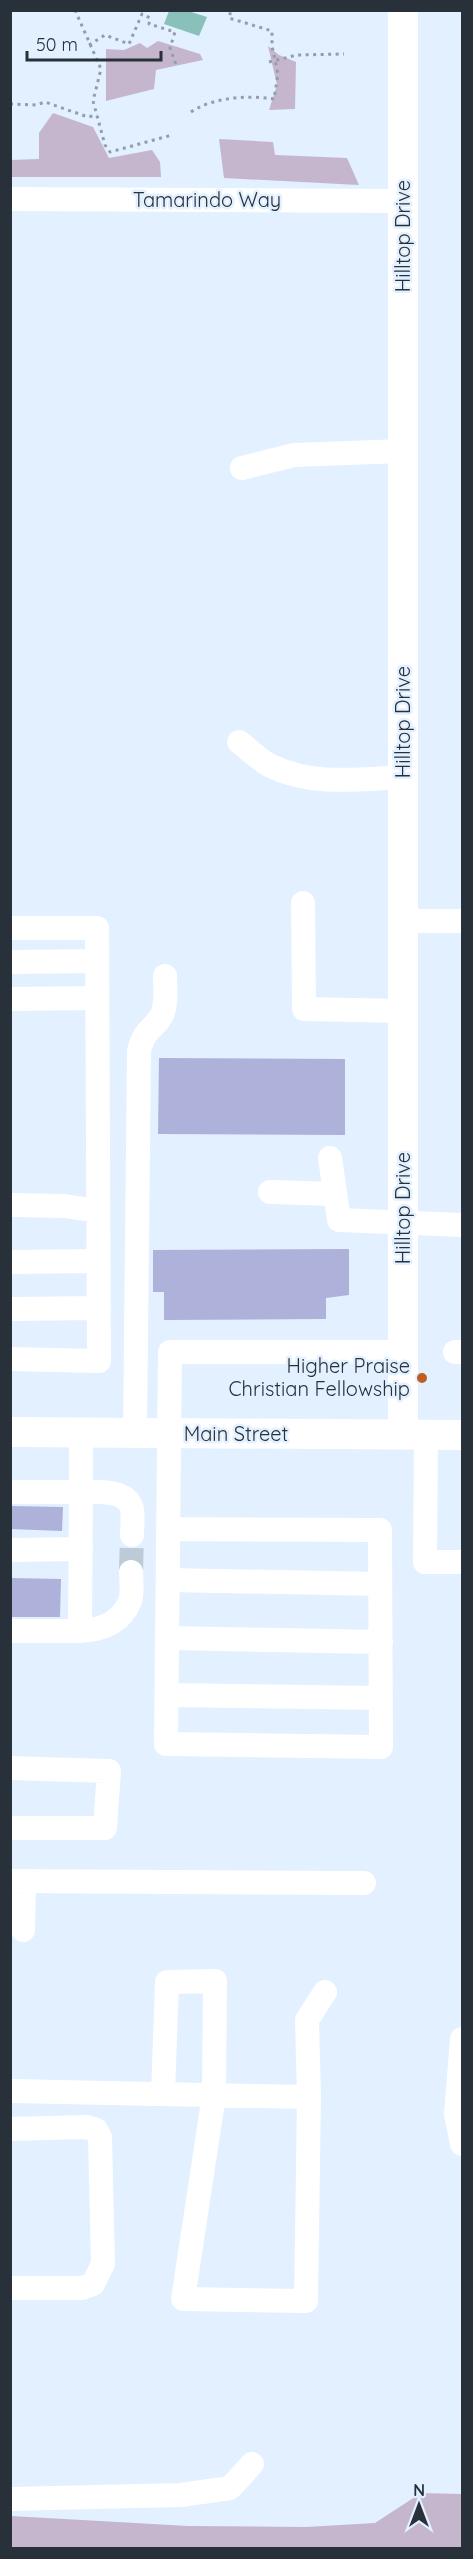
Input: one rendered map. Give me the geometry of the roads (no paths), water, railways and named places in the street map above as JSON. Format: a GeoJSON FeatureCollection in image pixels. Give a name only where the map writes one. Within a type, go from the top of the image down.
{"type":"FeatureCollection","features":[{"type":"Feature","properties":{"kind":"main road","name":"Hilltop Drive"},"geometry":{"type":"LineString","coordinates":[[403,10],[403,1352],[414,1435]]}},
{"type":"Feature","properties":{"kind":"main road","name":"Main Street"},"geometry":{"type":"LineString","coordinates":[[10,1432],[462,1435]]}},
{"type":"Feature","properties":{"kind":"street","name":"Tamarindo Way"},"geometry":{"type":"LineString","coordinates":[[10,199],[403,201]]}},
{"type":"Feature","properties":{"kind":"street"},"geometry":{"type":"LineString","coordinates":[[242,468],[294,455],[403,451]]}},
{"type":"Feature","properties":{"kind":"street"},"geometry":{"type":"LineString","coordinates":[[239,742],[272,767],[306,778],[334,780],[403,777]]}},
{"type":"Feature","properties":{"kind":"street"},"geometry":{"type":"LineString","coordinates":[[303,903],[304,1009],[403,1011]]}},
{"type":"Feature","properties":{"kind":"street"},"geometry":{"type":"LineString","coordinates":[[403,921],[462,921]]}},
{"type":"Feature","properties":{"kind":"street"},"geometry":{"type":"LineString","coordinates":[[10,928],[97,928],[99,1361],[10,1359]]}},
{"type":"Feature","properties":{"kind":"street"},"geometry":{"type":"LineString","coordinates":[[10,962],[97,962]]}},
{"type":"Feature","properties":{"kind":"street"},"geometry":{"type":"LineString","coordinates":[[135,1433],[139,1051],[143,1035],[162,1015],[165,1003],[165,976]]}},
{"type":"Feature","properties":{"kind":"street"},"geometry":{"type":"LineString","coordinates":[[10,999],[97,998]]}},
{"type":"Feature","properties":{"kind":"street"},"geometry":{"type":"LineString","coordinates":[[330,1158],[339,1220],[462,1225]]}},
{"type":"Feature","properties":{"kind":"street"},"geometry":{"type":"LineString","coordinates":[[270,1192],[335,1194]]}},
{"type":"Feature","properties":{"kind":"street"},"geometry":{"type":"LineString","coordinates":[[10,1205],[64,1206],[98,1211]]}},
{"type":"Feature","properties":{"kind":"street"},"geometry":{"type":"LineString","coordinates":[[10,1262],[98,1261]]}},
{"type":"Feature","properties":{"kind":"street"},"geometry":{"type":"LineString","coordinates":[[10,1309],[99,1308]]}},
{"type":"Feature","properties":{"kind":"street"},"geometry":{"type":"LineString","coordinates":[[169,1529],[380,1530],[381,1747],[166,1744],[170,1352],[403,1352]]}},
{"type":"Feature","properties":{"kind":"street"},"geometry":{"type":"LineString","coordinates":[[80,1631],[81,1433]]}},
{"type":"Feature","properties":{"kind":"street"},"geometry":{"type":"LineString","coordinates":[[414,1435],[425,1562],[462,1562]]}},
{"type":"Feature","properties":{"kind":"street"},"geometry":{"type":"LineString","coordinates":[[10,1492],[108,1493],[124,1497],[131,1506],[132,1535]]}},
{"type":"Feature","properties":{"kind":"street"},"geometry":{"type":"LineString","coordinates":[[10,1550],[81,1549]]}},
{"type":"Feature","properties":{"kind":"street"},"geometry":{"type":"LineString","coordinates":[[10,1630],[101,1630],[119,1618],[131,1600],[131,1572]]}},
{"type":"Feature","properties":{"kind":"street"},"geometry":{"type":"LineString","coordinates":[[168,1580],[380,1584]]}},
{"type":"Feature","properties":{"kind":"street"},"geometry":{"type":"LineString","coordinates":[[167,1638],[381,1642]]}},
{"type":"Feature","properties":{"kind":"street"},"geometry":{"type":"LineString","coordinates":[[167,1695],[381,1698]]}},
{"type":"Feature","properties":{"kind":"street"},"geometry":{"type":"LineString","coordinates":[[10,1768],[109,1771],[105,1828],[10,1828]]}},
{"type":"Feature","properties":{"kind":"street"},"geometry":{"type":"LineString","coordinates":[[23,1930],[17,1881],[364,1883]]}},
{"type":"Feature","properties":{"kind":"street"},"geometry":{"type":"LineString","coordinates":[[163,2094],[167,1982],[215,1981],[214,2095],[183,2299],[306,2301],[309,2097],[307,2020],[325,1992]]}},
{"type":"Feature","properties":{"kind":"street"},"geometry":{"type":"LineString","coordinates":[[462,2039],[456,2114],[462,2144]]}},
{"type":"Feature","properties":{"kind":"street"},"geometry":{"type":"LineString","coordinates":[[10,2091],[309,2097]]}},
{"type":"Feature","properties":{"kind":"street"},"geometry":{"type":"LineString","coordinates":[[10,2129],[87,2127],[96,2130],[100,2137],[103,2264],[93,2284],[82,2288],[10,2288]]}},
{"type":"Feature","properties":{"kind":"street"},"geometry":{"type":"LineString","coordinates":[[10,2499],[181,2495],[211,2491],[230,2488],[252,2464]]}},
{"type":"Feature","properties":{"kind":"tunnel"},"geometry":{"type":"LineString","coordinates":[[131,1572],[132,1535]]}},
{"type":"Feature","properties":{"kind":"place","name":"Higher Praise Christian Fellowship"},"geometry":{"type":"Point","coordinates":[422,1378]}}]}
